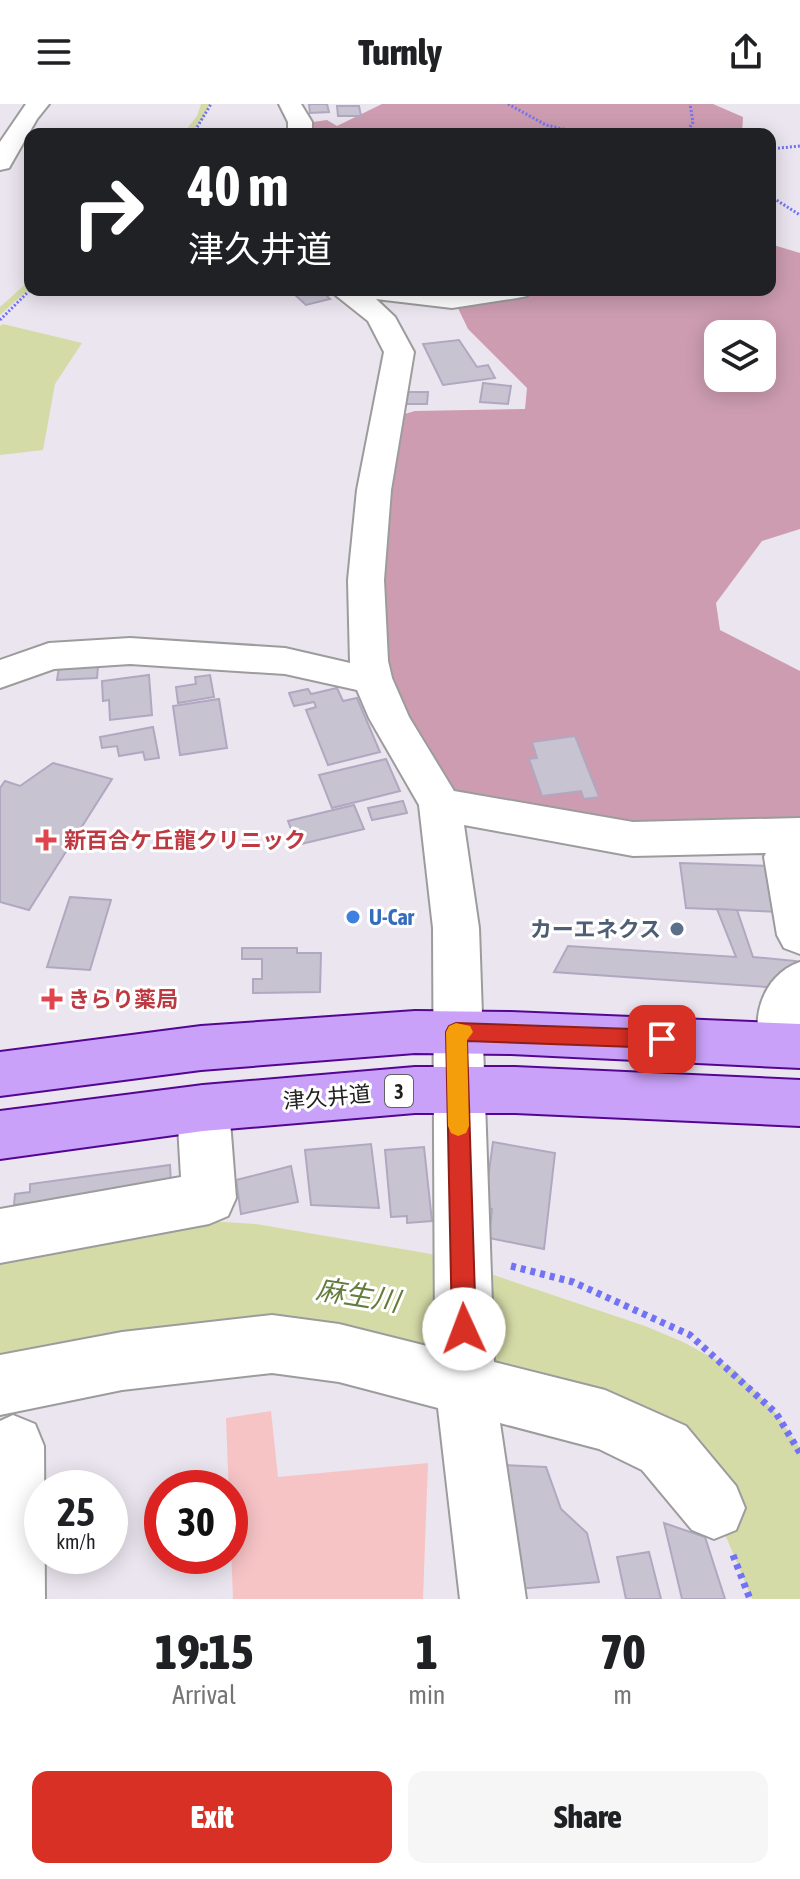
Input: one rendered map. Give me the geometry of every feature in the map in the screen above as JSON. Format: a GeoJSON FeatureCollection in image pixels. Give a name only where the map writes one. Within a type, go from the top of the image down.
{"type":"FeatureCollection","features":[{"type":"Feature","properties":{"kind":"main road"},"geometry":{"type":"LineString","coordinates":[[0,1074],[201,1048],[332,1037],[456,1032],[791,1046]]}},
{"type":"Feature","properties":{"kind":"main road","name":"津久井道"},"geometry":{"type":"LineString","coordinates":[[0,1135],[203,1108],[333,1095],[458,1089],[800,1103]]}},
{"type":"Feature","properties":{"kind":"street"},"geometry":{"type":"LineString","coordinates":[[0,163],[27,116],[38,104]]}},
{"type":"Feature","properties":{"kind":"street"},"geometry":{"type":"LineString","coordinates":[[290,104],[300,128]]}},
{"type":"Feature","properties":{"kind":"street"},"geometry":{"type":"LineString","coordinates":[[352,296],[375,311],[393,330],[399,352],[374,490],[366,580],[372,678],[389,718],[440,805],[456,928],[465,1368],[493,1599]]}},
{"type":"Feature","properties":{"kind":"street"},"geometry":{"type":"LineString","coordinates":[[421,296],[452,300],[478,296]]}},
{"type":"Feature","properties":{"kind":"street"},"geometry":{"type":"LineString","coordinates":[[0,675],[49,656],[130,651],[285,661],[349,676],[372,678]]}},
{"type":"Feature","properties":{"kind":"street"},"geometry":{"type":"LineString","coordinates":[[440,805],[633,839],[793,846],[800,935]]}},
{"type":"Feature","properties":{"kind":"street"},"geometry":{"type":"LineString","coordinates":[[791,1046],[781,1010],[800,982]]}},
{"type":"Feature","properties":{"kind":"street"},"geometry":{"type":"LineString","coordinates":[[0,1236],[209,1198],[203,1108]]}},
{"type":"Feature","properties":{"kind":"street"},"geometry":{"type":"LineString","coordinates":[[0,1385],[122,1361],[272,1344],[465,1368],[605,1420],[664,1448],[714,1508]]}},
{"type":"Feature","properties":{"kind":"street"},"geometry":{"type":"LineString","coordinates":[[12,1599],[13,1446]]}},
{"type":"Feature","properties":{"kind":"path"},"geometry":{"type":"LineString","coordinates":[[197,128],[211,104]]}},
{"type":"Feature","properties":{"kind":"path"},"geometry":{"type":"LineString","coordinates":[[508,104],[546,125],[559,128]]}},
{"type":"Feature","properties":{"kind":"path"},"geometry":{"type":"LineString","coordinates":[[690,104],[693,122],[690,128]]}},
{"type":"Feature","properties":{"kind":"path"},"geometry":{"type":"LineString","coordinates":[[776,148],[800,146]]}},
{"type":"Feature","properties":{"kind":"path"},"geometry":{"type":"LineString","coordinates":[[776,200],[800,215]]}},
{"type":"Feature","properties":{"kind":"path"},"geometry":{"type":"LineString","coordinates":[[0,320],[24,296]]}},
{"type":"Feature","properties":{"kind":"path"},"geometry":{"type":"LineString","coordinates":[[462,1267],[573,1282],[690,1335],[776,1413],[800,1453]]}},
{"type":"Feature","properties":{"kind":"shaded area"},"geometry":{"type":"Polygon","coordinates":[[[382,104],[713,104],[743,117],[742,128],[306,128],[306,123],[327,120],[337,126],[382,104]]]}},
{"type":"Feature","properties":{"kind":"shaded area"},"geometry":{"type":"Polygon","coordinates":[[[776,246],[800,253],[800,529],[762,541],[716,603],[720,630],[800,671],[800,828],[623,823],[610,817],[545,818],[461,798],[427,756],[388,684],[378,580],[394,417],[415,411],[525,409],[527,388],[468,329],[457,306],[488,296],[776,296],[776,246]]]}},
{"type":"Feature","properties":{"kind":"shaded area"},"geometry":{"type":"Polygon","coordinates":[[[3,324],[82,343],[55,384],[43,450],[0,455],[0,326],[3,324]]]}},
{"type":"Feature","properties":{"kind":"shaded area"},"geometry":{"type":"Polygon","coordinates":[[[271,1411],[278,1477],[428,1463],[423,1599],[233,1599],[232,1574],[248,1574],[248,1470],[228,1470],[226,1418],[271,1411]]]}},
{"type":"Feature","properties":{"kind":"building"},"geometry":{"type":"Polygon","coordinates":[[[309,104],[327,104],[329,112],[310,113],[309,104]]]}},
{"type":"Feature","properties":{"kind":"building"},"geometry":{"type":"Polygon","coordinates":[[[337,106],[359,106],[361,116],[338,116],[337,106]]]}},
{"type":"Feature","properties":{"kind":"building"},"geometry":{"type":"Polygon","coordinates":[[[296,296],[327,296],[330,299],[306,305],[296,296]]]}},
{"type":"Feature","properties":{"kind":"building"},"geometry":{"type":"Polygon","coordinates":[[[459,340],[477,367],[488,365],[495,378],[443,385],[423,344],[459,340]]]}},
{"type":"Feature","properties":{"kind":"building"},"geometry":{"type":"Polygon","coordinates":[[[483,383],[511,386],[508,404],[480,402],[483,383]]]}},
{"type":"Feature","properties":{"kind":"building"},"geometry":{"type":"Polygon","coordinates":[[[405,392],[428,392],[427,404],[405,404],[405,392]]]}},
{"type":"Feature","properties":{"kind":"building"},"geometry":{"type":"Polygon","coordinates":[[[98,666],[97,678],[57,680],[59,668],[98,666]]]}},
{"type":"Feature","properties":{"kind":"building"},"geometry":{"type":"Polygon","coordinates":[[[149,675],[152,715],[110,720],[109,700],[103,701],[102,681],[149,675]]]}},
{"type":"Feature","properties":{"kind":"building"},"geometry":{"type":"Polygon","coordinates":[[[210,675],[214,697],[178,703],[176,687],[196,684],[195,677],[210,675]]]}},
{"type":"Feature","properties":{"kind":"building"},"geometry":{"type":"Polygon","coordinates":[[[337,688],[343,701],[357,698],[380,752],[328,765],[306,710],[316,707],[314,702],[294,706],[289,693],[308,689],[311,694],[337,688]]]}},
{"type":"Feature","properties":{"kind":"building"},"geometry":{"type":"Polygon","coordinates":[[[219,699],[227,748],[180,755],[173,706],[219,699]]]}},
{"type":"Feature","properties":{"kind":"building"},"geometry":{"type":"Polygon","coordinates":[[[153,727],[159,758],[145,760],[143,752],[119,756],[117,746],[102,748],[100,737],[153,727]]]}},
{"type":"Feature","properties":{"kind":"building"},"geometry":{"type":"Polygon","coordinates":[[[575,736],[599,797],[584,799],[581,791],[542,796],[529,759],[537,758],[532,742],[575,736]]]}},
{"type":"Feature","properties":{"kind":"building"},"geometry":{"type":"Polygon","coordinates":[[[386,759],[400,791],[332,808],[319,775],[386,759]]]}},
{"type":"Feature","properties":{"kind":"building"},"geometry":{"type":"Polygon","coordinates":[[[53,763],[112,779],[29,910],[0,902],[0,788],[5,781],[20,786],[53,763]]]}},
{"type":"Feature","properties":{"kind":"building"},"geometry":{"type":"Polygon","coordinates":[[[403,801],[407,813],[372,820],[368,808],[403,801]]]}},
{"type":"Feature","properties":{"kind":"building"},"geometry":{"type":"Polygon","coordinates":[[[354,805],[364,829],[297,845],[288,821],[354,805]]]}},
{"type":"Feature","properties":{"kind":"building"},"geometry":{"type":"Polygon","coordinates":[[[680,863],[772,866],[781,912],[686,908],[680,863]]]}},
{"type":"Feature","properties":{"kind":"building"},"geometry":{"type":"Polygon","coordinates":[[[70,897],[111,900],[90,970],[47,967],[70,897]]]}},
{"type":"Feature","properties":{"kind":"building"},"geometry":{"type":"Polygon","coordinates":[[[717,909],[737,910],[753,957],[796,961],[780,988],[554,972],[568,946],[736,957],[717,909]]]}},
{"type":"Feature","properties":{"kind":"building"},"geometry":{"type":"Polygon","coordinates":[[[242,948],[297,948],[297,953],[321,953],[320,992],[253,993],[253,979],[262,979],[262,959],[242,959],[242,948]]]}},
{"type":"Feature","properties":{"kind":"building"},"geometry":{"type":"Polygon","coordinates":[[[493,1142],[555,1153],[544,1249],[489,1238],[492,1209],[484,1207],[493,1142]]]}},
{"type":"Feature","properties":{"kind":"building"},"geometry":{"type":"Polygon","coordinates":[[[371,1144],[379,1208],[311,1205],[305,1150],[371,1144]]]}},
{"type":"Feature","properties":{"kind":"building"},"geometry":{"type":"Polygon","coordinates":[[[424,1147],[432,1221],[407,1223],[407,1216],[391,1217],[385,1150],[424,1147]]]}},
{"type":"Feature","properties":{"kind":"building"},"geometry":{"type":"Polygon","coordinates":[[[170,1165],[171,1184],[14,1205],[15,1194],[30,1192],[30,1184],[170,1165]]]}},
{"type":"Feature","properties":{"kind":"building"},"geometry":{"type":"Polygon","coordinates":[[[291,1166],[298,1202],[241,1214],[236,1180],[291,1166]]]}},
{"type":"Feature","properties":{"kind":"building"},"geometry":{"type":"Polygon","coordinates":[[[504,1465],[546,1467],[561,1509],[587,1533],[599,1582],[518,1589],[504,1465]]]}},
{"type":"Feature","properties":{"kind":"building"},"geometry":{"type":"Polygon","coordinates":[[[664,1523],[705,1537],[725,1599],[682,1599],[664,1523]]]}},
{"type":"Feature","properties":{"kind":"building"},"geometry":{"type":"Polygon","coordinates":[[[649,1552],[661,1599],[626,1599],[617,1557],[649,1552]]]}},
{"type":"Feature","properties":{"kind":"waterway"},"geometry":{"type":"LineString","coordinates":[[192,128],[205,104]]}},
{"type":"Feature","properties":{"kind":"waterway"},"geometry":{"type":"LineString","coordinates":[[0,312],[24,289]]}},
{"type":"Feature","properties":{"kind":"waterway","name":"麻生川"},"geometry":{"type":"LineString","coordinates":[[0,1306],[160,1276],[207,1271],[256,1275],[431,1306],[645,1380],[696,1409],[735,1450],[767,1499],[800,1574]]}},
{"type":"Feature","properties":{"kind":"slow traffic"},"geometry":{"type":"LineString","coordinates":[[458,1126],[456,1032],[463,1032]]}},
{"type":"Feature","properties":{"kind":"place","name":"新百合ケ丘龍クリニック"},"geometry":{"type":"Point","coordinates":[46,840]}},
{"type":"Feature","properties":{"kind":"place","name":"U-Car"},"geometry":{"type":"Point","coordinates":[353,917]}},
{"type":"Feature","properties":{"kind":"place","name":"カーエネクス"},"geometry":{"type":"Point","coordinates":[677,929]}},
{"type":"Feature","properties":{"kind":"place","name":"きらり薬局"},"geometry":{"type":"Point","coordinates":[52,999]}},
{"type":"Feature","properties":{"kind":"route"},"geometry":{"type":"LineString","coordinates":[[464,1329],[456,1032],[662,1039]]}}]}
